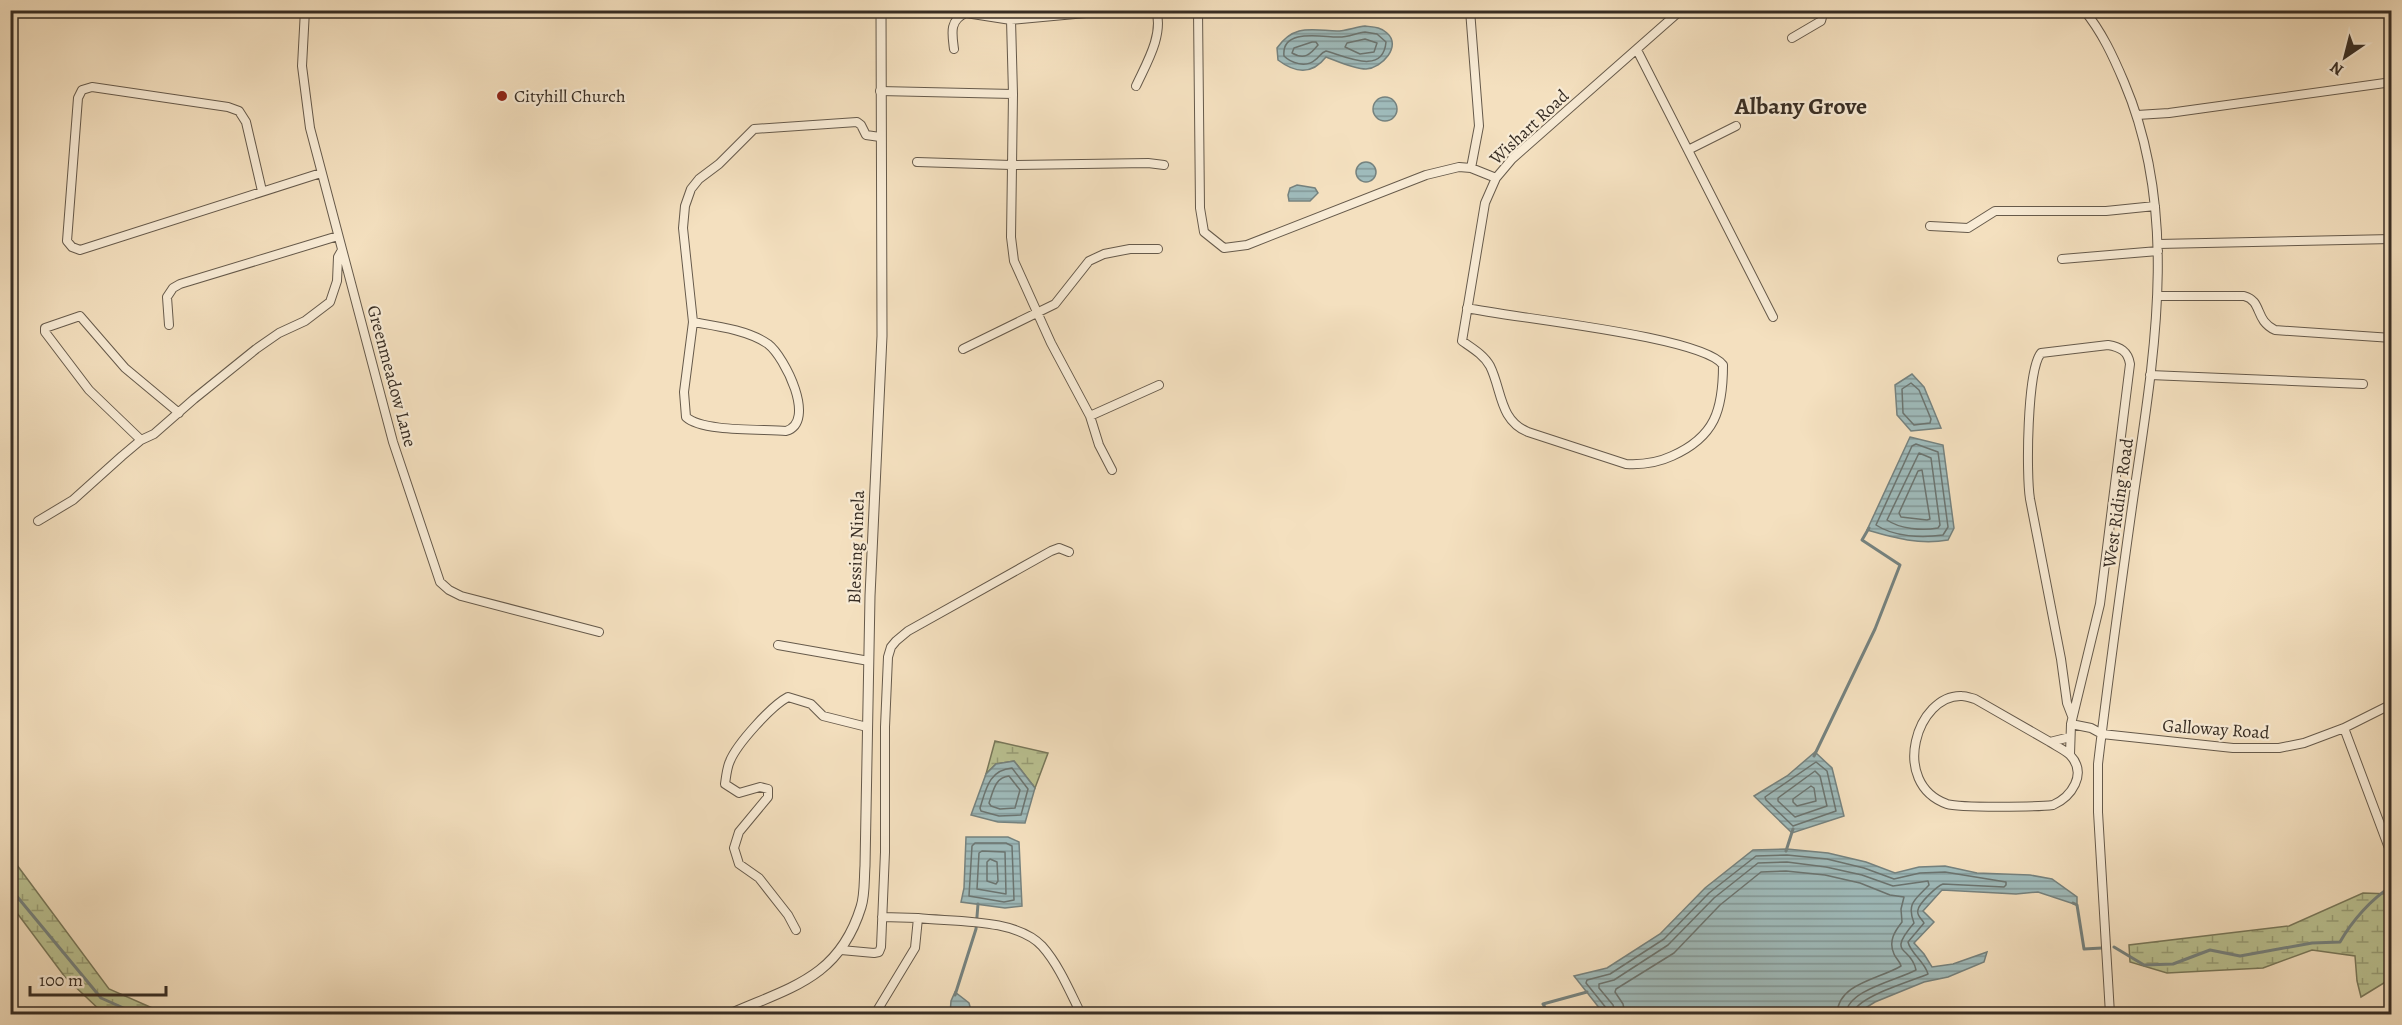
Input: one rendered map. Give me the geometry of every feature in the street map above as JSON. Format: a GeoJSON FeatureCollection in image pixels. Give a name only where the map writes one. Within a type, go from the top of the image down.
{"type":"FeatureCollection","features":[{"type":"Feature","properties":{"kind":"street","name":"Greenmeadow Lane"},"geometry":{"type":"LineString","coordinates":[[305,10],[302,66],[310,128],[393,442],[440,582],[461,596],[598,632]]}},
{"type":"Feature","properties":{"kind":"street","name":"Blessing Ninela"},"geometry":{"type":"LineString","coordinates":[[730,1014],[806,981],[831,963],[841,950],[862,906],[882,336],[881,10]]}},
{"type":"Feature","properties":{"kind":"street"},"geometry":{"type":"LineString","coordinates":[[954,49],[952,28],[956,19],[962,15],[975,13],[1011,20],[1118,10]]}},
{"type":"Feature","properties":{"kind":"street"},"geometry":{"type":"LineString","coordinates":[[1136,86],[1155,39],[1158,23],[1156,10]]}},
{"type":"Feature","properties":{"kind":"street"},"geometry":{"type":"LineString","coordinates":[[1198,10],[1200,208],[1204,232],[1224,248],[1246,245],[1426,175],[1459,167],[1471,168],[1496,178]]}},
{"type":"Feature","properties":{"kind":"street"},"geometry":{"type":"LineString","coordinates":[[1470,10],[1479,126],[1471,168]]}},
{"type":"Feature","properties":{"kind":"street","name":"Wishart Road"},"geometry":{"type":"LineString","coordinates":[[1467,309],[1621,332],[1682,345],[1717,358],[1723,365],[1720,400],[1709,430],[1698,443],[1663,460],[1647,464],[1626,464],[1520,429],[1510,419],[1503,405],[1490,365],[1484,357],[1461,341],[1485,203],[1496,178],[1512,159],[1681,10]]}},
{"type":"Feature","properties":{"kind":"street"},"geometry":{"type":"LineString","coordinates":[[1792,38],[1821,21],[1824,10]]}},
{"type":"Feature","properties":{"kind":"street","name":"West Riding Road"},"geometry":{"type":"LineString","coordinates":[[2084,10],[2112,53],[2137,115],[2149,159],[2158,248],[2159,296],[2150,375],[2098,764],[2098,812],[2110,1014]]}},
{"type":"Feature","properties":{"kind":"street"},"geometry":{"type":"LineString","coordinates":[[2388,10],[2391,22]]}},
{"type":"Feature","properties":{"kind":"street"},"geometry":{"type":"LineString","coordinates":[[1011,20],[1013,94],[1011,165],[1014,261],[1037,312],[1090,416],[1099,445],[1112,470]]}},
{"type":"Feature","properties":{"kind":"street"},"geometry":{"type":"LineString","coordinates":[[1637,50],[1773,317]]}},
{"type":"Feature","properties":{"kind":"street"},"geometry":{"type":"LineString","coordinates":[[2137,115],[2169,113],[2391,82]]}},
{"type":"Feature","properties":{"kind":"street"},"geometry":{"type":"LineString","coordinates":[[262,191],[246,122],[239,111],[228,107],[92,87],[82,90],[78,98],[67,240],[72,247],[80,250],[321,172]]}},
{"type":"Feature","properties":{"kind":"street"},"geometry":{"type":"LineString","coordinates":[[880,91],[1013,94]]}},
{"type":"Feature","properties":{"kind":"street"},"geometry":{"type":"LineString","coordinates":[[693,322],[755,337],[774,350],[785,366],[796,395],[799,416],[792,429],[786,431],[708,426],[695,424],[686,417],[684,392],[693,322],[683,228],[685,206],[695,183],[758,128],[857,122],[866,135],[880,137]]}},
{"type":"Feature","properties":{"kind":"street"},"geometry":{"type":"LineString","coordinates":[[1688,150],[1736,126]]}},
{"type":"Feature","properties":{"kind":"street"},"geometry":{"type":"LineString","coordinates":[[917,162],[1011,165],[1148,163],[1164,165]]}},
{"type":"Feature","properties":{"kind":"street"},"geometry":{"type":"LineString","coordinates":[[1930,226],[1968,228],[1995,211],[2106,211],[2155,206]]}},
{"type":"Feature","properties":{"kind":"street"},"geometry":{"type":"LineString","coordinates":[[169,325],[167,297],[173,288],[180,284],[338,236]]}},
{"type":"Feature","properties":{"kind":"street"},"geometry":{"type":"LineString","coordinates":[[2062,259],[2158,248],[2391,239]]}},
{"type":"Feature","properties":{"kind":"street"},"geometry":{"type":"LineString","coordinates":[[963,349],[1055,304],[1089,261],[1104,254],[1130,249],[1158,249]]}},
{"type":"Feature","properties":{"kind":"street"},"geometry":{"type":"LineString","coordinates":[[38,521],[73,500],[141,440],[154,434],[256,349],[279,333],[305,321],[330,302],[337,281],[338,257],[342,250]]}},
{"type":"Feature","properties":{"kind":"street"},"geometry":{"type":"LineString","coordinates":[[2159,296],[2244,296],[2253,300],[2263,322],[2275,330],[2391,338]]}},
{"type":"Feature","properties":{"kind":"street"},"geometry":{"type":"LineString","coordinates":[[141,440],[89,390],[45,332],[45,328],[80,316],[125,368],[179,413]]}},
{"type":"Feature","properties":{"kind":"street"},"geometry":{"type":"LineString","coordinates":[[2070,754],[1975,699],[1961,696],[1949,698],[1938,704],[1924,722],[1913,755],[1915,770],[1924,788],[1947,804],[2046,806],[2065,800],[2073,790],[2078,777],[2070,754],[2072,720],[2100,604],[2130,364],[2125,352],[2108,345],[2043,352],[2037,362],[2029,414],[2028,491],[2072,720]]}},
{"type":"Feature","properties":{"kind":"street"},"geometry":{"type":"LineString","coordinates":[[2150,375],[2363,384]]}},
{"type":"Feature","properties":{"kind":"street"},"geometry":{"type":"LineString","coordinates":[[1090,416],[1159,385]]}},
{"type":"Feature","properties":{"kind":"street"},"geometry":{"type":"LineString","coordinates":[[841,950],[863,953],[879,952],[883,939],[885,727],[888,657],[891,648],[909,630],[1051,551],[1059,548],[1069,552]]}},
{"type":"Feature","properties":{"kind":"street"},"geometry":{"type":"LineString","coordinates":[[778,645],[869,661]]}},
{"type":"Feature","properties":{"kind":"street"},"geometry":{"type":"LineString","coordinates":[[796,930],[788,915],[759,878],[739,864],[734,848],[739,832],[768,797],[768,789],[760,787],[739,793],[724,784],[730,760],[753,730],[780,702],[788,697],[811,704],[823,716],[867,727]]}},
{"type":"Feature","properties":{"kind":"street","name":"Galloway Road"},"geometry":{"type":"LineString","coordinates":[[2072,720],[2102,734],[2258,749],[2291,747],[2344,728],[2391,704]]}},
{"type":"Feature","properties":{"kind":"street"},"geometry":{"type":"LineString","coordinates":[[2344,728],[2391,856]]}},
{"type":"Feature","properties":{"kind":"street"},"geometry":{"type":"LineString","coordinates":[[2050,742],[2070,737]]}},
{"type":"Feature","properties":{"kind":"street"},"geometry":{"type":"LineString","coordinates":[[882,917],[918,918],[1018,930],[1032,937],[1042,947],[1081,1014]]}},
{"type":"Feature","properties":{"kind":"street"},"geometry":{"type":"LineString","coordinates":[[875,1014],[915,948],[918,918]]}},
{"type":"Feature","properties":{"kind":"green space"},"geometry":{"type":"Polygon","coordinates":[[[995,741],[1048,753],[1035,788],[1014,761],[996,764],[986,774],[995,741]]]}},
{"type":"Feature","properties":{"kind":"green space"},"geometry":{"type":"Polygon","coordinates":[[[11,857],[109,989],[166,1014],[104,1014],[65,977],[11,905],[11,857]]]}},
{"type":"Feature","properties":{"kind":"green space"},"geometry":{"type":"Polygon","coordinates":[[[2363,893],[2391,894],[2392,978],[2361,997],[2355,956],[2312,950],[2263,968],[2167,973],[2130,962],[2129,945],[2289,926],[2363,893]]]}},
{"type":"Feature","properties":{"kind":"water"},"geometry":{"type":"Polygon","coordinates":[[[1365,26],[1385,31],[1391,38],[1392,44],[1384,61],[1372,68],[1356,68],[1326,57],[1315,67],[1297,70],[1278,60],[1277,48],[1283,40],[1297,32],[1304,30],[1340,31],[1365,26]]]}},
{"type":"Feature","properties":{"kind":"water"},"geometry":{"type":"Polygon","coordinates":[[[1385,97],[1390,98],[1396,104],[1396,114],[1390,120],[1385,121],[1380,120],[1374,114],[1373,109],[1374,104],[1380,98],[1385,97]]]}},
{"type":"Feature","properties":{"kind":"water"},"geometry":{"type":"Polygon","coordinates":[[[1366,162],[1373,165],[1376,172],[1373,179],[1366,182],[1359,179],[1356,172],[1359,165],[1366,162]]]}},
{"type":"Feature","properties":{"kind":"water"},"geometry":{"type":"Polygon","coordinates":[[[1297,185],[1315,188],[1318,193],[1310,201],[1289,201],[1290,188],[1297,185]]]}},
{"type":"Feature","properties":{"kind":"water"},"geometry":{"type":"Polygon","coordinates":[[[1912,374],[1924,387],[1941,428],[1911,431],[1897,415],[1895,385],[1912,374]]]}},
{"type":"Feature","properties":{"kind":"water"},"geometry":{"type":"Polygon","coordinates":[[[1910,437],[1943,445],[1954,528],[1948,540],[1917,541],[1867,530],[1910,437]]]}},
{"type":"Feature","properties":{"kind":"water"},"geometry":{"type":"Polygon","coordinates":[[[1815,752],[1832,768],[1844,816],[1792,833],[1754,796],[1787,776],[1815,752]]]}},
{"type":"Feature","properties":{"kind":"water"},"geometry":{"type":"Polygon","coordinates":[[[1014,761],[1035,788],[1025,823],[998,822],[971,815],[986,774],[996,764],[1014,761]]]}},
{"type":"Feature","properties":{"kind":"water"},"geometry":{"type":"Polygon","coordinates":[[[966,837],[1008,837],[1019,842],[1022,906],[1005,908],[961,902],[964,888],[966,837]]]}},
{"type":"Feature","properties":{"kind":"water"},"geometry":{"type":"Polygon","coordinates":[[[1787,849],[1828,853],[1866,862],[1895,873],[1919,867],[1945,866],[1977,873],[2030,875],[2052,879],[2077,897],[2077,905],[2038,892],[2016,894],[1942,890],[1923,911],[1934,922],[1914,943],[1932,967],[1953,964],[1987,952],[1984,962],[1948,977],[1924,982],[1875,1002],[1856,1014],[1604,1014],[1574,976],[1607,968],[1660,934],[1705,888],[1753,850],[1787,849]]]}},
{"type":"Feature","properties":{"kind":"water"},"geometry":{"type":"Polygon","coordinates":[[[955,992],[969,1003],[972,1014],[950,1014],[951,1001],[955,992]]]}},
{"type":"Feature","properties":{"kind":"waterway"},"geometry":{"type":"LineString","coordinates":[[1814,756],[1875,629],[1900,565],[1862,540],[1869,528]]}},
{"type":"Feature","properties":{"kind":"waterway"},"geometry":{"type":"LineString","coordinates":[[1786,851],[1793,829]]}},
{"type":"Feature","properties":{"kind":"waterway"},"geometry":{"type":"LineString","coordinates":[[2114,947],[2144,965],[2173,964],[2210,950],[2240,956],[2312,943],[2340,942],[2363,911],[2392,886]]}},
{"type":"Feature","properties":{"kind":"waterway"},"geometry":{"type":"LineString","coordinates":[[10,888],[101,998],[137,1014]]}},
{"type":"Feature","properties":{"kind":"waterway"},"geometry":{"type":"LineString","coordinates":[[2073,903],[2077,905],[2084,949],[2102,948]]}},
{"type":"Feature","properties":{"kind":"waterway"},"geometry":{"type":"LineString","coordinates":[[955,995],[976,929],[978,904]]}},
{"type":"Feature","properties":{"kind":"waterway"},"geometry":{"type":"LineString","coordinates":[[1549,1014],[1543,1004],[1587,992]]}},
{"type":"Feature","properties":{"kind":"place","name":"Cityhill Church"},"geometry":{"type":"Point","coordinates":[502,96]}},
{"type":"Feature","properties":{"kind":"district","name":"Albany Grove"},"geometry":{"type":"Point","coordinates":[1801,106]}}]}
